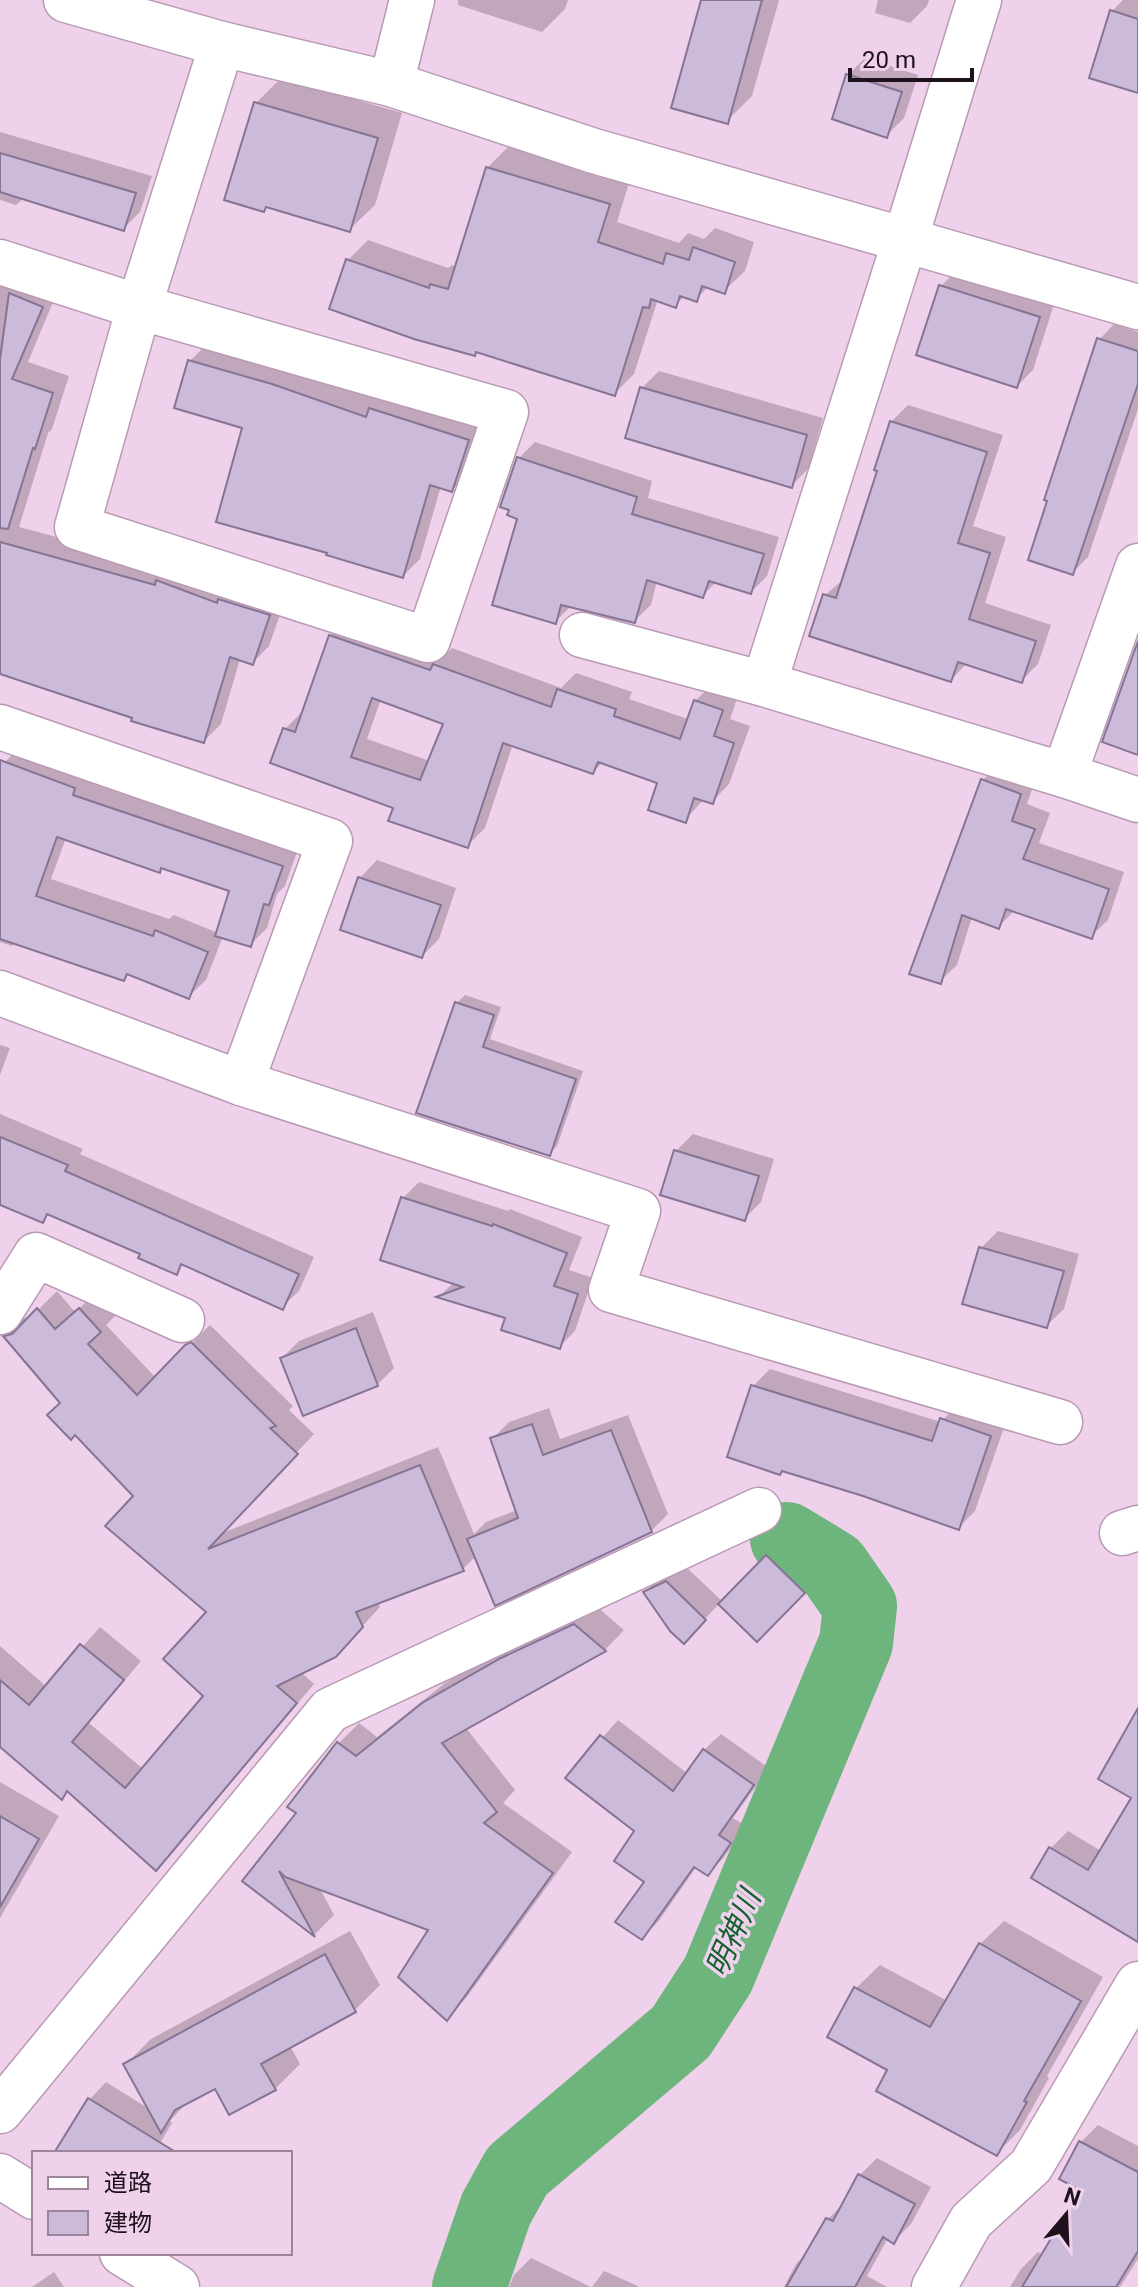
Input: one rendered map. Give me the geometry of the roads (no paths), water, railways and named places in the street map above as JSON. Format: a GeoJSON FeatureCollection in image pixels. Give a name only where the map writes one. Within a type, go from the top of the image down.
{"type":"FeatureCollection","features":[{"type":"Feature","properties":{"kind":"street"},"geometry":{"type":"LineString","coordinates":[[66,0],[222,44],[391,84],[594,151],[1138,307]]}},
{"type":"Feature","properties":{"kind":"street"},"geometry":{"type":"LineString","coordinates":[[391,84],[412,0]]}},
{"type":"Feature","properties":{"kind":"street"},"geometry":{"type":"LineString","coordinates":[[764,684],[979,0]]}},
{"type":"Feature","properties":{"kind":"street"},"geometry":{"type":"LineString","coordinates":[[0,262],[139,307],[506,412],[428,640],[77,527],[139,307],[222,44]]}},
{"type":"Feature","properties":{"kind":"street"},"geometry":{"type":"LineString","coordinates":[[1064,775],[1138,566]]}},
{"type":"Feature","properties":{"kind":"street"},"geometry":{"type":"LineString","coordinates":[[582,635],[764,684],[1138,800]]}},
{"type":"Feature","properties":{"kind":"street"},"geometry":{"type":"LineString","coordinates":[[0,727],[330,841],[241,1083]]}},
{"type":"Feature","properties":{"kind":"street"},"geometry":{"type":"LineString","coordinates":[[0,993],[241,1083],[638,1211],[611,1290],[1060,1422]]}},
{"type":"Feature","properties":{"kind":"street"},"geometry":{"type":"LineString","coordinates":[[0,1312],[36,1255],[182,1320]]}},
{"type":"Feature","properties":{"kind":"street"},"geometry":{"type":"LineString","coordinates":[[0,2111],[330,1710],[759,1510]]}},
{"type":"Feature","properties":{"kind":"street"},"geometry":{"type":"LineString","coordinates":[[934,2287],[971,2221],[1031,2166],[1135,1997]]}},
{"type":"Feature","properties":{"kind":"street"},"geometry":{"type":"LineString","coordinates":[[0,2176],[32,2196]]}},
{"type":"Feature","properties":{"kind":"street"},"geometry":{"type":"LineString","coordinates":[[125,2255],[177,2287]]}},
{"type":"Feature","properties":{"kind":"waterway","name":"明神川"},"geometry":{"type":"LineString","coordinates":[[469,2287],[496,2209],[517,2171],[681,2032],[718,1975],[856,1643],[860,1606],[833,1567],[787,1539]]}}]}
